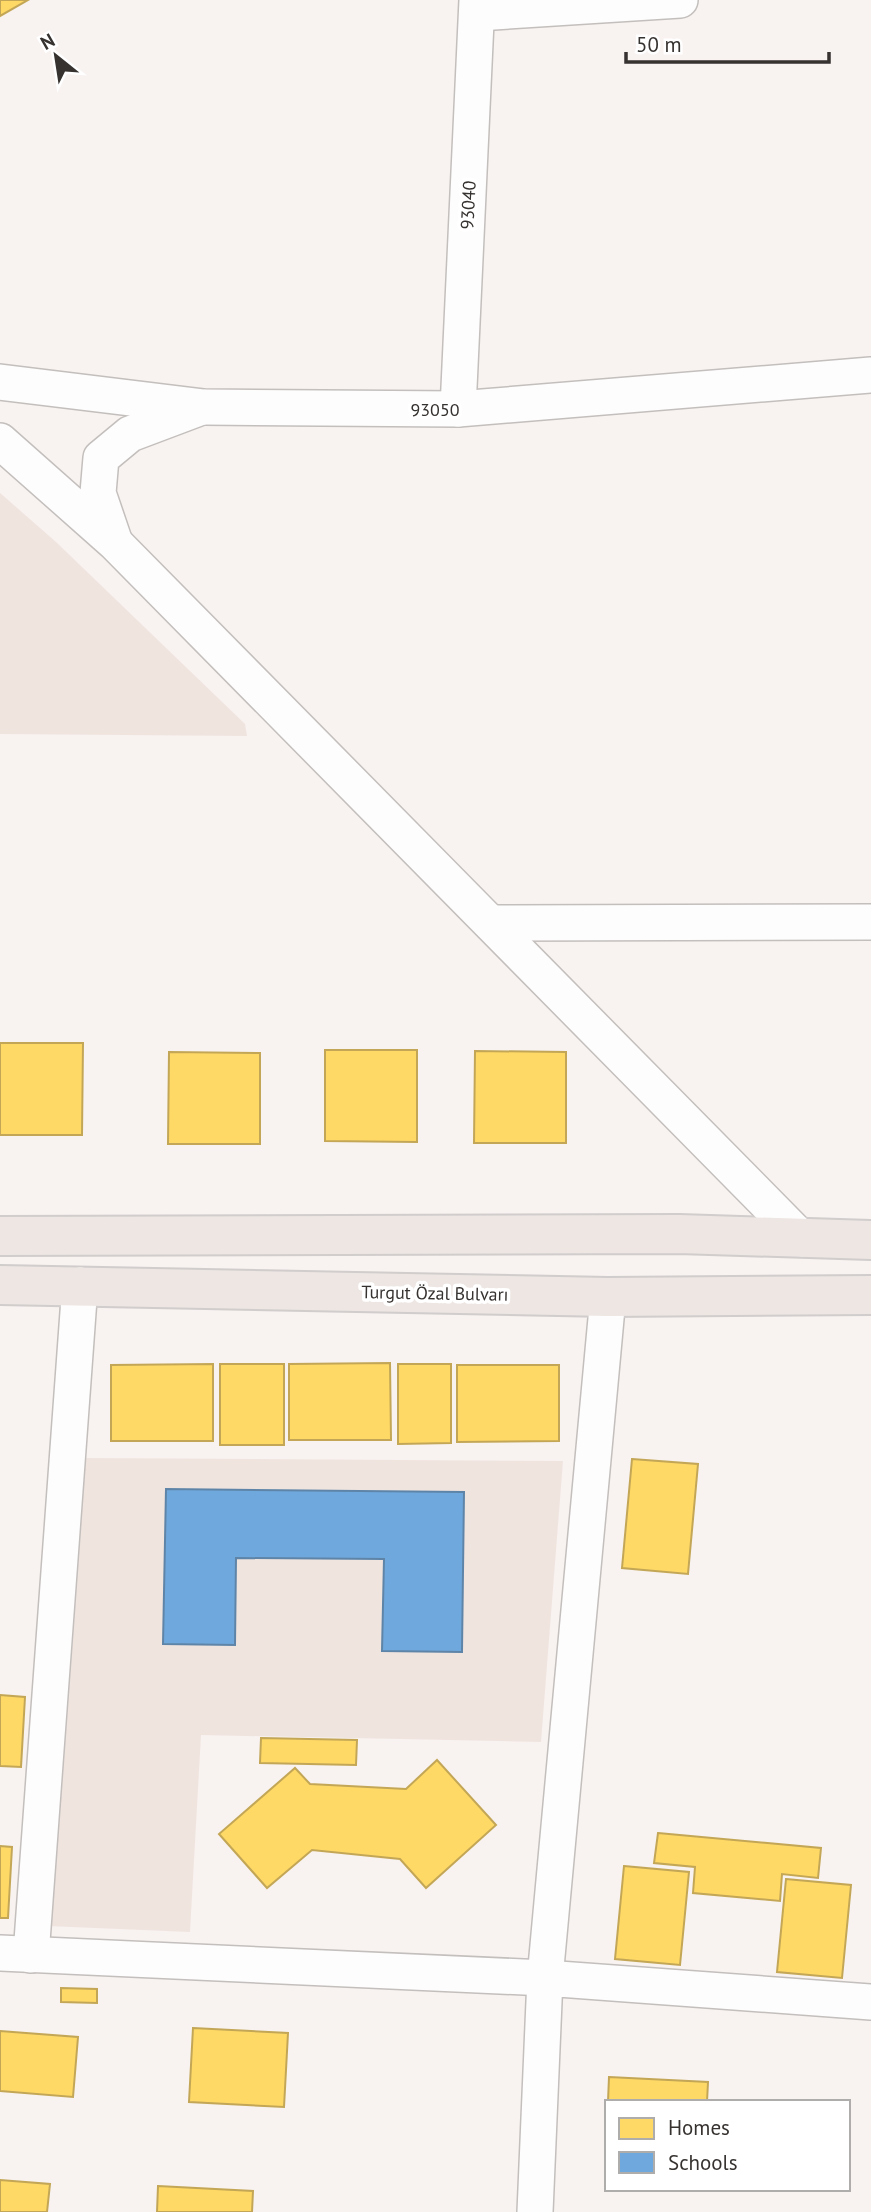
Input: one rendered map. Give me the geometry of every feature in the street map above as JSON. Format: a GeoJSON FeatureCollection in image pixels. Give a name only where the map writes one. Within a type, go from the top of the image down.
{"type":"FeatureCollection","features":[{"type":"Feature","properties":{"kind":"main road"},"geometry":{"type":"LineString","coordinates":[[0,1236],[679,1234],[871,1240]]}},
{"type":"Feature","properties":{"kind":"main road","name":"Turgut Özal Bulvarı"},"geometry":{"type":"LineString","coordinates":[[0,1284],[608,1297],[868,1297]]}},
{"type":"Feature","properties":{"kind":"street"},"geometry":{"type":"LineString","coordinates":[[477,6],[680,0]]}},
{"type":"Feature","properties":{"kind":"street","name":"93040"},"geometry":{"type":"LineString","coordinates":[[458,409],[477,6]]}},
{"type":"Feature","properties":{"kind":"street","name":"93050"},"geometry":{"type":"LineString","coordinates":[[0,382],[204,407],[458,409],[871,376]]}},
{"type":"Feature","properties":{"kind":"street"},"geometry":{"type":"LineString","coordinates":[[115,543],[98,493],[101,458],[130,434],[204,407]]}},
{"type":"Feature","properties":{"kind":"street"},"geometry":{"type":"LineString","coordinates":[[0,441],[115,543],[802,1239]]}},
{"type":"Feature","properties":{"kind":"street"},"geometry":{"type":"LineString","coordinates":[[491,923],[871,922]]}},
{"type":"Feature","properties":{"kind":"street"},"geometry":{"type":"LineString","coordinates":[[80,1285],[15,1954],[545,1978],[871,2002]]}},
{"type":"Feature","properties":{"kind":"street"},"geometry":{"type":"LineString","coordinates":[[534,2212],[545,1978],[608,1297]]}},
{"type":"Feature","properties":{"kind":"shaded area"},"geometry":{"type":"Polygon","coordinates":[[[0,493],[56,542],[245,724],[247,736],[0,734],[0,493]]]}},
{"type":"Feature","properties":{"kind":"shaded area"},"geometry":{"type":"Polygon","coordinates":[[[84,1458],[563,1461],[541,1742],[201,1735],[190,1932],[48,1926],[84,1458]]]}},
{"type":"Feature","properties":{"kind":"building: Homes"},"geometry":{"type":"Polygon","coordinates":[[[0,0],[28,0],[0,16],[0,0]]]}},
{"type":"Feature","properties":{"kind":"building: Homes"},"geometry":{"type":"Polygon","coordinates":[[[0,1043],[83,1043],[82,1135],[0,1135],[0,1043]]]}},
{"type":"Feature","properties":{"kind":"building: Homes"},"geometry":{"type":"Polygon","coordinates":[[[325,1050],[417,1050],[417,1142],[325,1141],[325,1050]]]}},
{"type":"Feature","properties":{"kind":"building: Homes"},"geometry":{"type":"Polygon","coordinates":[[[475,1051],[566,1052],[566,1143],[474,1143],[475,1051]]]}},
{"type":"Feature","properties":{"kind":"building: Homes"},"geometry":{"type":"Polygon","coordinates":[[[169,1052],[260,1053],[260,1144],[168,1144],[169,1052]]]}},
{"type":"Feature","properties":{"kind":"building: Homes"},"geometry":{"type":"Polygon","coordinates":[[[390,1363],[391,1440],[289,1440],[289,1364],[390,1363]]]}},
{"type":"Feature","properties":{"kind":"building: Homes"},"geometry":{"type":"Polygon","coordinates":[[[213,1364],[213,1441],[111,1441],[111,1365],[213,1364]]]}},
{"type":"Feature","properties":{"kind":"building: Homes"},"geometry":{"type":"Polygon","coordinates":[[[220,1364],[284,1364],[284,1445],[220,1445],[220,1364]]]}},
{"type":"Feature","properties":{"kind":"building: Homes"},"geometry":{"type":"Polygon","coordinates":[[[398,1364],[451,1364],[451,1443],[398,1444],[398,1364]]]}},
{"type":"Feature","properties":{"kind":"building: Homes"},"geometry":{"type":"Polygon","coordinates":[[[457,1365],[559,1365],[559,1441],[457,1442],[457,1365]]]}},
{"type":"Feature","properties":{"kind":"building: Homes"},"geometry":{"type":"Polygon","coordinates":[[[632,1459],[698,1464],[688,1574],[622,1568],[632,1459]]]}},
{"type":"Feature","properties":{"kind":"building: Homes"},"geometry":{"type":"Polygon","coordinates":[[[0,1695],[25,1697],[21,1767],[0,1766],[0,1695]]]}},
{"type":"Feature","properties":{"kind":"building: Homes"},"geometry":{"type":"Polygon","coordinates":[[[261,1738],[357,1740],[356,1765],[260,1763],[261,1738]]]}},
{"type":"Feature","properties":{"kind":"building: Homes"},"geometry":{"type":"Polygon","coordinates":[[[437,1760],[496,1825],[426,1888],[400,1859],[312,1850],[267,1888],[219,1834],[295,1768],[310,1784],[406,1789],[437,1760]]]}},
{"type":"Feature","properties":{"kind":"building: Homes"},"geometry":{"type":"Polygon","coordinates":[[[658,1833],[821,1848],[818,1878],[782,1874],[780,1901],[693,1893],[695,1867],[654,1863],[658,1833]]]}},
{"type":"Feature","properties":{"kind":"building: Homes"},"geometry":{"type":"Polygon","coordinates":[[[0,1846],[12,1847],[8,1918],[0,1918],[0,1846]]]}},
{"type":"Feature","properties":{"kind":"building: Homes"},"geometry":{"type":"Polygon","coordinates":[[[624,1866],[689,1872],[680,1965],[615,1959],[624,1866]]]}},
{"type":"Feature","properties":{"kind":"building: Homes"},"geometry":{"type":"Polygon","coordinates":[[[786,1879],[851,1885],[842,1978],[777,1972],[786,1879]]]}},
{"type":"Feature","properties":{"kind":"building: Homes"},"geometry":{"type":"Polygon","coordinates":[[[61,1988],[97,1989],[97,2003],[61,2002],[61,1988]]]}},
{"type":"Feature","properties":{"kind":"building: Homes"},"geometry":{"type":"Polygon","coordinates":[[[193,2028],[288,2033],[284,2107],[189,2102],[193,2028]]]}},
{"type":"Feature","properties":{"kind":"building: Homes"},"geometry":{"type":"Polygon","coordinates":[[[0,2031],[78,2037],[73,2097],[0,2091],[0,2031]]]}},
{"type":"Feature","properties":{"kind":"building: Homes"},"geometry":{"type":"Polygon","coordinates":[[[609,2077],[708,2082],[707,2100],[608,2100],[609,2077]]]}},
{"type":"Feature","properties":{"kind":"building: Homes"},"geometry":{"type":"Polygon","coordinates":[[[0,2180],[50,2184],[47,2212],[0,2212],[0,2180]]]}},
{"type":"Feature","properties":{"kind":"building: Homes"},"geometry":{"type":"Polygon","coordinates":[[[158,2186],[253,2191],[252,2212],[157,2212],[158,2186]]]}},
{"type":"Feature","properties":{"kind":"building: Schools"},"geometry":{"type":"Polygon","coordinates":[[[166,1489],[464,1492],[462,1652],[382,1651],[384,1559],[236,1558],[235,1645],[163,1644],[166,1489]]]}}]}
